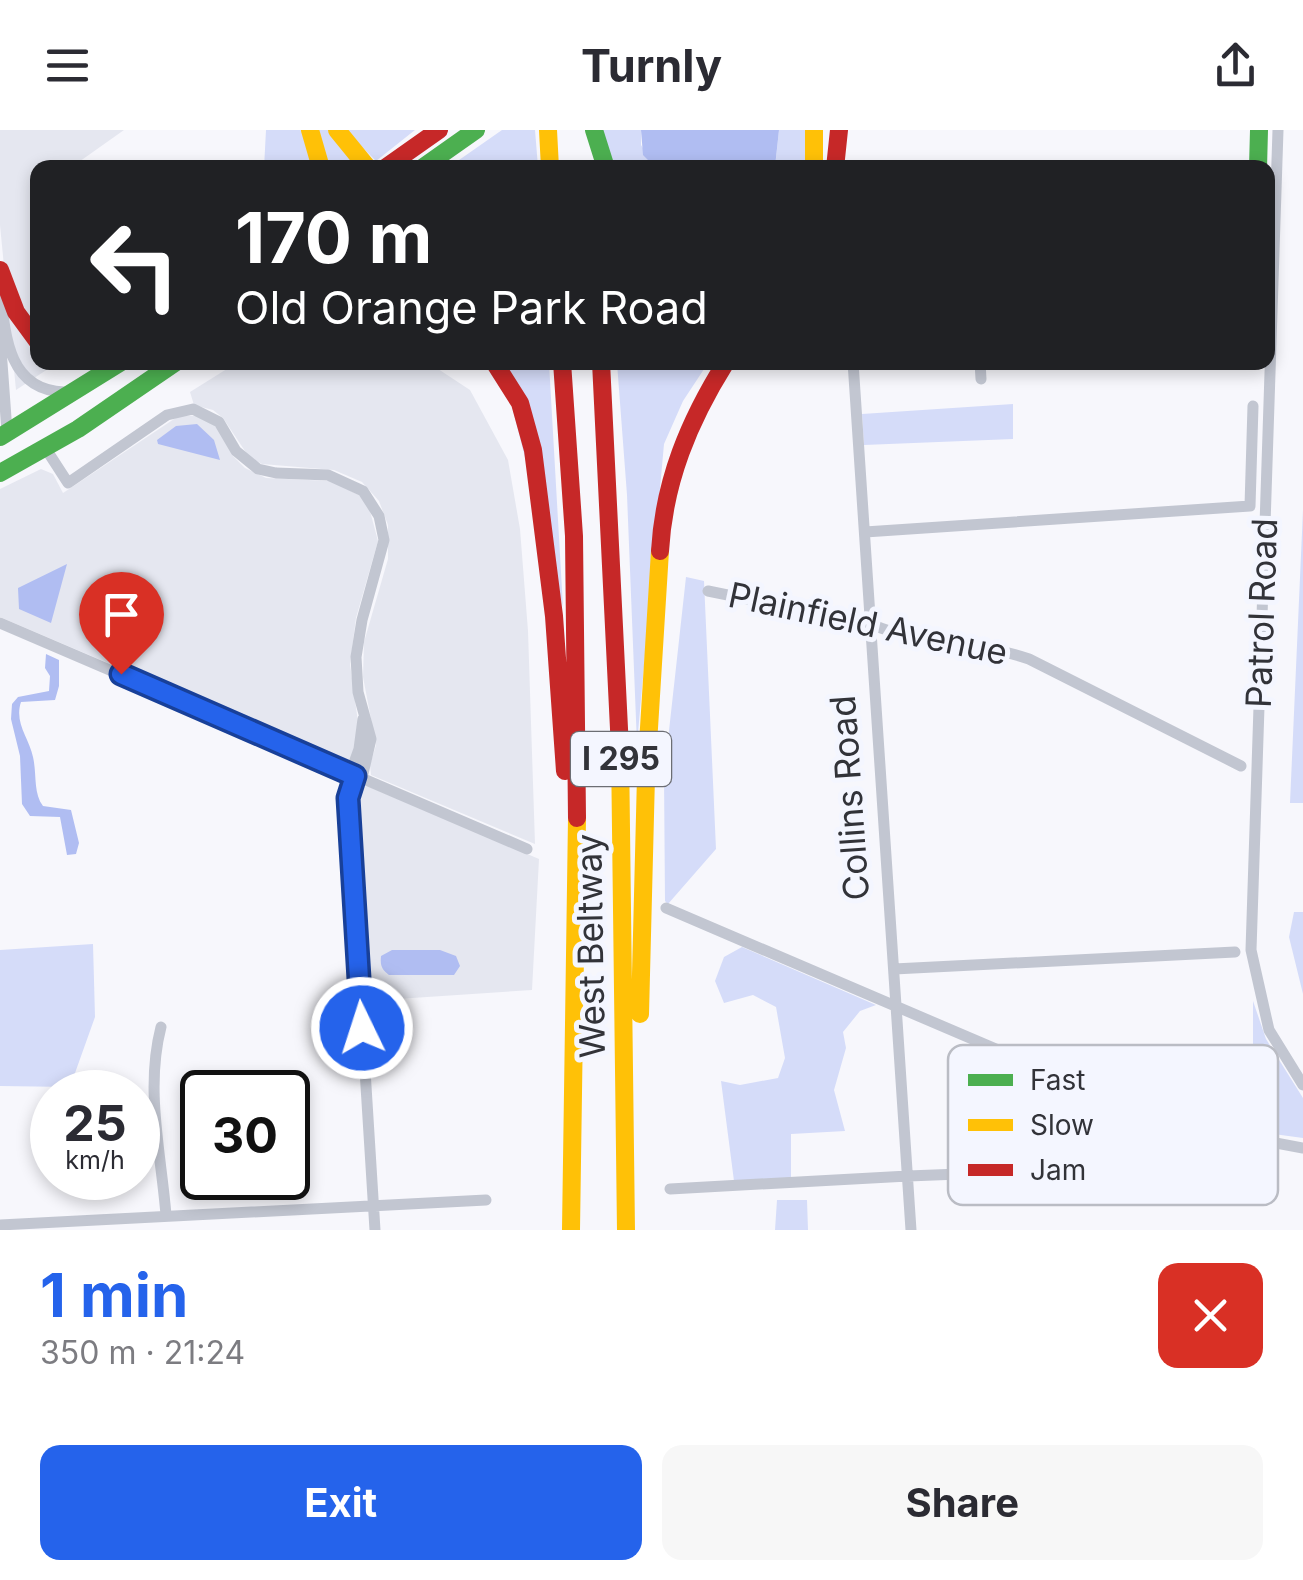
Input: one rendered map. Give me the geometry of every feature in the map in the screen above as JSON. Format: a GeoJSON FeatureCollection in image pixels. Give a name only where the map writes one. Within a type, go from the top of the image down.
{"type":"FeatureCollection","features":[{"type":"Feature","properties":{"kind":"main road"},"geometry":{"type":"LineString","coordinates":[[310,130],[319,160]]}},
{"type":"Feature","properties":{"kind":"main road"},"geometry":{"type":"LineString","coordinates":[[337,130],[361,160]]}},
{"type":"Feature","properties":{"kind":"main road"},"geometry":{"type":"LineString","coordinates":[[396,160],[438,130]]}},
{"type":"Feature","properties":{"kind":"main road"},"geometry":{"type":"LineString","coordinates":[[433,160],[476,130]]}},
{"type":"Feature","properties":{"kind":"main road"},"geometry":{"type":"LineString","coordinates":[[548,130],[550,160]]}},
{"type":"Feature","properties":{"kind":"main road"},"geometry":{"type":"LineString","coordinates":[[585,130],[587,160]]}},
{"type":"Feature","properties":{"kind":"main road"},"geometry":{"type":"LineString","coordinates":[[594,130],[603,160]]}},
{"type":"Feature","properties":{"kind":"main road"},"geometry":{"type":"LineString","coordinates":[[814,130],[814,160]]}},
{"type":"Feature","properties":{"kind":"main road"},"geometry":{"type":"LineString","coordinates":[[836,160],[839,130]]}},
{"type":"Feature","properties":{"kind":"main road"},"geometry":{"type":"LineString","coordinates":[[1258,160],[1260,130]]}},
{"type":"Feature","properties":{"kind":"main road"},"geometry":{"type":"LineString","coordinates":[[0,270],[16,312],[30,331]]}},
{"type":"Feature","properties":{"kind":"main road"},"geometry":{"type":"LineString","coordinates":[[4,434],[110,370]]}},
{"type":"Feature","properties":{"kind":"main road"},"geometry":{"type":"LineString","coordinates":[[0,473],[46,448],[164,370]]}},
{"type":"Feature","properties":{"kind":"main road"},"geometry":{"type":"LineString","coordinates":[[499,370],[520,403],[534,450],[554,616],[576,919]]}},
{"type":"Feature","properties":{"kind":"main road","name":"West Beltway"},"geometry":{"type":"LineString","coordinates":[[563,370],[574,536],[578,718],[571,1230]]}},
{"type":"Feature","properties":{"kind":"main road","name":"West Beltway"},"geometry":{"type":"LineString","coordinates":[[600,370],[618,692],[628,1156],[626,1230]]}},
{"type":"Feature","properties":{"kind":"main road"},"geometry":{"type":"LineString","coordinates":[[628,1156],[640,1072],[646,776],[662,512],[684,437],[721,370]]}},
{"type":"Feature","properties":{"kind":"main road"},"geometry":{"type":"LineString","coordinates":[[77,392],[96,416]]}},
{"type":"Feature","properties":{"kind":"street","name":"Patrol Road"},"geometry":{"type":"LineString","coordinates":[[1275,221],[1278,130]]}},
{"type":"Feature","properties":{"kind":"street"},"geometry":{"type":"LineString","coordinates":[[0,280],[5,333],[14,360],[36,386],[48,391],[77,392]]}},
{"type":"Feature","properties":{"kind":"street"},"geometry":{"type":"LineString","coordinates":[[4,434],[0,348],[5,333]]}},
{"type":"Feature","properties":{"kind":"street","name":"Collins Road"},"geometry":{"type":"LineString","coordinates":[[853,370],[912,1230]]}},
{"type":"Feature","properties":{"kind":"street"},"geometry":{"type":"LineString","coordinates":[[980,370],[980,379]]}},
{"type":"Feature","properties":{"kind":"street","name":"Patrol Road"},"geometry":{"type":"LineString","coordinates":[[1270,370],[1251,950],[1269,1030],[1303,1084]]}},
{"type":"Feature","properties":{"kind":"street"},"geometry":{"type":"LineString","coordinates":[[865,532],[1250,506],[1253,406]]}},
{"type":"Feature","properties":{"kind":"street"},"geometry":{"type":"LineString","coordinates":[[46,448],[68,482],[167,415],[193,410],[219,422],[236,451],[258,469],[328,475],[363,490],[379,516],[384,540],[356,657],[364,719],[356,776],[348,798],[375,1230]]}},
{"type":"Feature","properties":{"kind":"street","name":"Plainfield Avenue"},"geometry":{"type":"LineString","coordinates":[[708,591],[871,624],[889,632],[997,648],[1029,659],[1241,766]]}},
{"type":"Feature","properties":{"kind":"street"},"geometry":{"type":"LineString","coordinates":[[0,623],[527,849]]}},
{"type":"Feature","properties":{"kind":"street"},"geometry":{"type":"LineString","coordinates":[[666,908],[985,1045]]}},
{"type":"Feature","properties":{"kind":"street"},"geometry":{"type":"LineString","coordinates":[[894,968],[1236,952]]}},
{"type":"Feature","properties":{"kind":"street"},"geometry":{"type":"LineString","coordinates":[[161,1026],[155,1051],[155,1125],[161,1220]]}},
{"type":"Feature","properties":{"kind":"street"},"geometry":{"type":"LineString","coordinates":[[1278,1143],[1303,1148]]}},
{"type":"Feature","properties":{"kind":"street"},"geometry":{"type":"LineString","coordinates":[[670,1189],[948,1174]]}},
{"type":"Feature","properties":{"kind":"street"},"geometry":{"type":"LineString","coordinates":[[0,1225],[161,1220],[486,1200]]}},
{"type":"Feature","properties":{"kind":"shaded area"},"geometry":{"type":"Polygon","coordinates":[[[0,130],[124,130],[82,160],[30,160],[30,370],[46,370],[16,390],[0,225],[0,130]]]}},
{"type":"Feature","properties":{"kind":"shaded area"},"geometry":{"type":"Polygon","coordinates":[[[266,130],[332,130],[354,160],[264,160],[266,130]]]}},
{"type":"Feature","properties":{"kind":"shaded area"},"geometry":{"type":"Polygon","coordinates":[[[345,130],[415,130],[377,160],[345,130]]]}},
{"type":"Feature","properties":{"kind":"shaded area"},"geometry":{"type":"Polygon","coordinates":[[[502,130],[535,130],[537,160],[459,160],[502,130]]]}},
{"type":"Feature","properties":{"kind":"shaded area"},"geometry":{"type":"Polygon","coordinates":[[[603,130],[641,130],[641,145],[651,160],[611,160],[603,130]]]}},
{"type":"Feature","properties":{"kind":"shaded area"},"geometry":{"type":"Polygon","coordinates":[[[779,130],[810,130],[809,160],[776,160],[779,130]]]}},
{"type":"Feature","properties":{"kind":"shaded area"},"geometry":{"type":"Polygon","coordinates":[[[225,370],[440,370],[470,390],[508,460],[520,529],[528,631],[535,844],[371,775],[376,745],[363,677],[364,642],[388,559],[388,525],[379,501],[362,482],[334,470],[262,464],[249,457],[223,418],[213,410],[194,405],[190,392],[225,370]]]}},
{"type":"Feature","properties":{"kind":"shaded area"},"geometry":{"type":"Polygon","coordinates":[[[503,370],[549,370],[563,607],[503,370]]]}},
{"type":"Feature","properties":{"kind":"shaded area"},"geometry":{"type":"Polygon","coordinates":[[[618,370],[703,370],[683,401],[664,444],[637,744],[618,370]]]}},
{"type":"Feature","properties":{"kind":"shaded area"},"geometry":{"type":"Polygon","coordinates":[[[1013,404],[1013,439],[864,445],[862,414],[1013,404]]]}},
{"type":"Feature","properties":{"kind":"shaded area"},"geometry":{"type":"Polygon","coordinates":[[[180,415],[197,416],[212,423],[245,468],[266,478],[330,481],[361,496],[370,511],[378,541],[356,618],[350,664],[358,722],[353,757],[348,762],[342,763],[0,617],[0,489],[41,469],[53,474],[63,493],[180,415]]]}},
{"type":"Feature","properties":{"kind":"shaded area"},"geometry":{"type":"Polygon","coordinates":[[[1303,510],[1303,803],[1290,803],[1303,510]]]}},
{"type":"Feature","properties":{"kind":"shaded area"},"geometry":{"type":"Polygon","coordinates":[[[686,577],[704,581],[716,849],[668,904],[664,776],[686,577]]]}},
{"type":"Feature","properties":{"kind":"shaded area"},"geometry":{"type":"Polygon","coordinates":[[[367,786],[539,859],[532,990],[367,1001],[353,796],[359,788],[367,786]]]}},
{"type":"Feature","properties":{"kind":"shaded area"},"geometry":{"type":"Polygon","coordinates":[[[1294,912],[1303,912],[1303,994],[1289,937],[1294,912]]]}},
{"type":"Feature","properties":{"kind":"shaded area"},"geometry":{"type":"Polygon","coordinates":[[[93,944],[95,1017],[76,1070],[30,1070],[30,1086],[0,1086],[0,950],[93,944]]]}},
{"type":"Feature","properties":{"kind":"shaded area"},"geometry":{"type":"Polygon","coordinates":[[[742,947],[876,1005],[860,1011],[843,1032],[846,1048],[834,1090],[845,1131],[791,1134],[791,1178],[734,1181],[721,1081],[740,1085],[778,1078],[785,1058],[776,1007],[753,995],[724,1003],[715,981],[724,957],[742,947]]]}},
{"type":"Feature","properties":{"kind":"shaded area"},"geometry":{"type":"Polygon","coordinates":[[[1253,1001],[1270,1045],[1253,1045],[1253,1001]]]}},
{"type":"Feature","properties":{"kind":"shaded area"},"geometry":{"type":"Polygon","coordinates":[[[1278,1058],[1303,1098],[1303,1138],[1278,1134],[1278,1058]]]}},
{"type":"Feature","properties":{"kind":"shaded area"},"geometry":{"type":"Polygon","coordinates":[[[777,1200],[807,1200],[808,1230],[775,1230],[777,1200]]]}},
{"type":"Feature","properties":{"kind":"water"},"geometry":{"type":"Polygon","coordinates":[[[641,130],[779,130],[776,160],[648,160],[643,155],[641,130]]]}},
{"type":"Feature","properties":{"kind":"water"},"geometry":{"type":"Polygon","coordinates":[[[197,424],[214,440],[220,460],[158,444],[157,440],[176,426],[197,424]]]}},
{"type":"Feature","properties":{"kind":"water"},"geometry":{"type":"Polygon","coordinates":[[[67,564],[51,623],[19,609],[18,588],[67,564]]]}},
{"type":"Feature","properties":{"kind":"water"},"geometry":{"type":"Polygon","coordinates":[[[46,654],[59,660],[55,700],[21,702],[19,717],[33,757],[40,801],[43,806],[71,810],[79,843],[76,854],[67,855],[60,817],[30,816],[22,804],[12,704],[18,697],[49,691],[46,654]]]}},
{"type":"Feature","properties":{"kind":"water"},"geometry":{"type":"Polygon","coordinates":[[[392,950],[440,950],[456,956],[460,966],[454,975],[389,975],[382,967],[381,956],[392,950]]]}},
{"type":"Feature","properties":{"kind":"traffic: fast"},"geometry":{"type":"LineString","coordinates":[[433,160],[476,130]]}},
{"type":"Feature","properties":{"kind":"traffic: fast"},"geometry":{"type":"LineString","coordinates":[[594,130],[603,160]]}},
{"type":"Feature","properties":{"kind":"traffic: fast"},"geometry":{"type":"LineString","coordinates":[[1258,160],[1259,130]]}},
{"type":"Feature","properties":{"kind":"traffic: fast"},"geometry":{"type":"LineString","coordinates":[[0,437],[108,370]]}},
{"type":"Feature","properties":{"kind":"traffic: fast"},"geometry":{"type":"LineString","coordinates":[[0,473],[78,429],[164,370]]}},
{"type":"Feature","properties":{"kind":"traffic: slow"},"geometry":{"type":"LineString","coordinates":[[310,130],[319,160]]}},
{"type":"Feature","properties":{"kind":"traffic: slow"},"geometry":{"type":"LineString","coordinates":[[337,130],[361,160]]}},
{"type":"Feature","properties":{"kind":"traffic: slow"},"geometry":{"type":"LineString","coordinates":[[548,130],[550,160]]}},
{"type":"Feature","properties":{"kind":"traffic: slow"},"geometry":{"type":"LineString","coordinates":[[814,130],[814,160]]}},
{"type":"Feature","properties":{"kind":"traffic: slow"},"geometry":{"type":"LineString","coordinates":[[640,1014],[646,776],[660,551]]}},
{"type":"Feature","properties":{"kind":"traffic: slow"},"geometry":{"type":"LineString","coordinates":[[620,749],[626,1230]]}},
{"type":"Feature","properties":{"kind":"traffic: slow"},"geometry":{"type":"LineString","coordinates":[[571,1230],[577,818]]}},
{"type":"Feature","properties":{"kind":"traffic: jam"},"geometry":{"type":"LineString","coordinates":[[396,160],[439,130]]}},
{"type":"Feature","properties":{"kind":"traffic: jam"},"geometry":{"type":"LineString","coordinates":[[836,160],[839,130]]}},
{"type":"Feature","properties":{"kind":"traffic: jam"},"geometry":{"type":"LineString","coordinates":[[0,270],[16,312],[30,331]]}},
{"type":"Feature","properties":{"kind":"traffic: jam"},"geometry":{"type":"LineString","coordinates":[[499,370],[520,403],[533,450],[554,616],[565,771]]}},
{"type":"Feature","properties":{"kind":"traffic: jam"},"geometry":{"type":"LineString","coordinates":[[563,370],[574,536],[577,818]]}},
{"type":"Feature","properties":{"kind":"traffic: jam"},"geometry":{"type":"LineString","coordinates":[[601,370],[620,749]]}},
{"type":"Feature","properties":{"kind":"traffic: jam"},"geometry":{"type":"LineString","coordinates":[[660,551],[667,500],[681,452],[722,370]]}},
{"type":"Feature","properties":{"kind":"route"},"geometry":{"type":"LineString","coordinates":[[121,674],[355,776],[348,798],[362,1028]]}}]}
